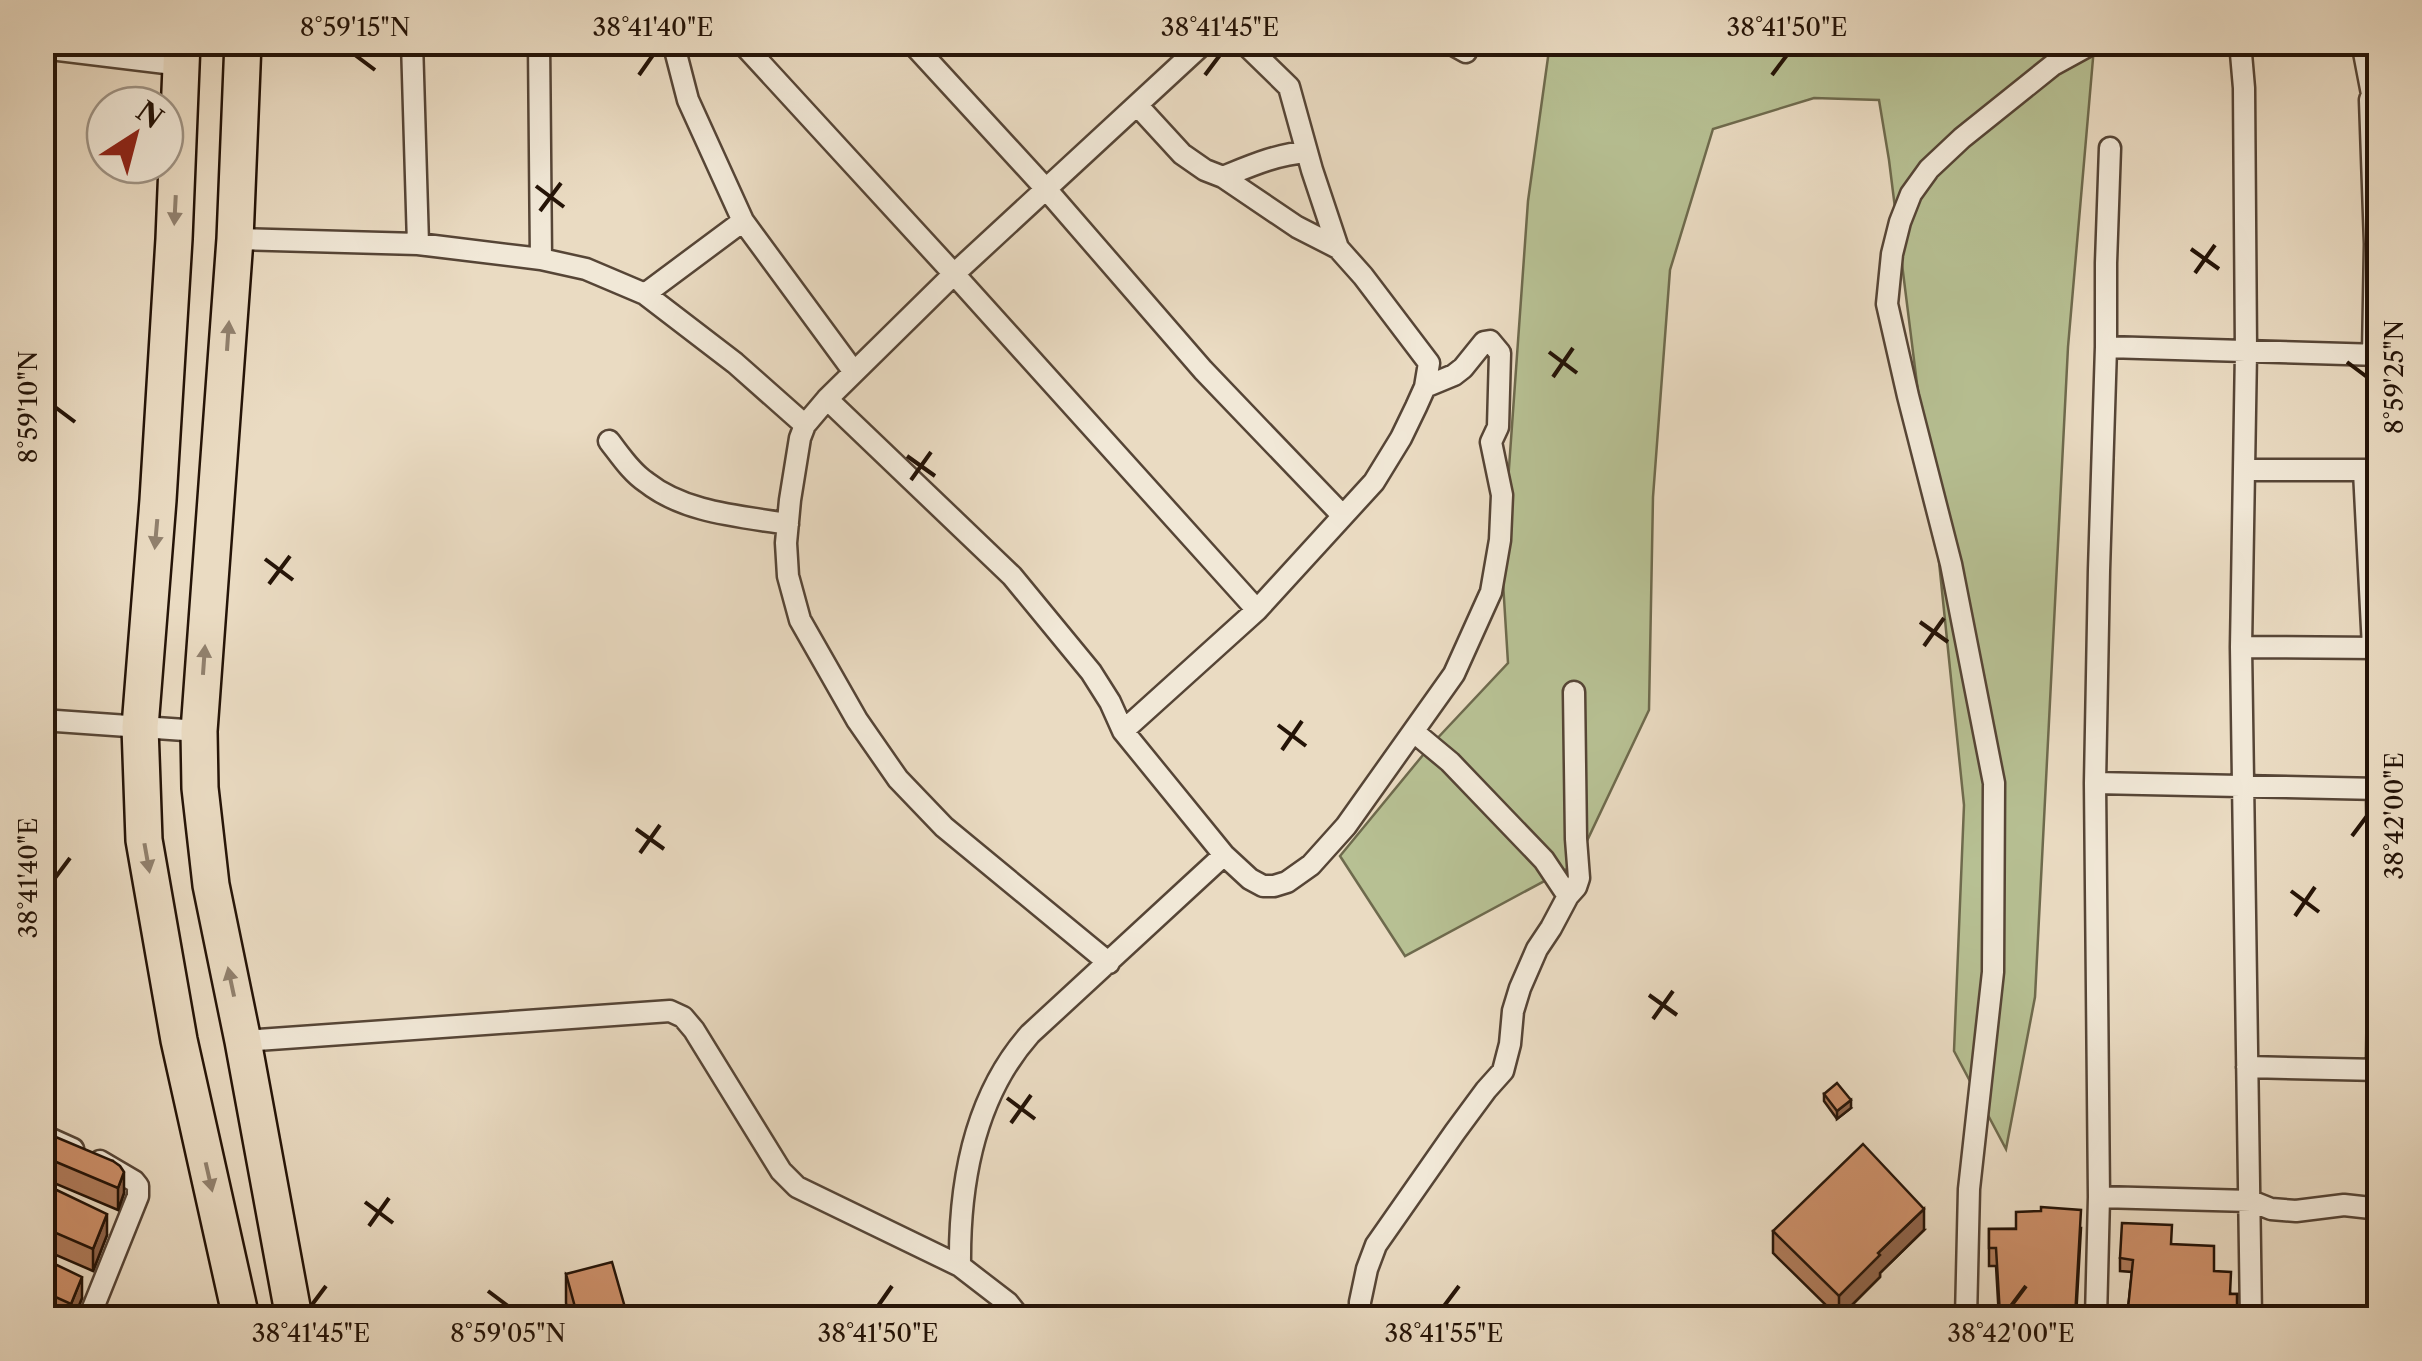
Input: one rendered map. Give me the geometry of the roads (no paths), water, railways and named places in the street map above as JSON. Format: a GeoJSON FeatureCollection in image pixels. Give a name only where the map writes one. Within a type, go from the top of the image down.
{"type":"FeatureCollection","features":[{"type":"Feature","properties":{"kind":"highway"},"geometry":{"type":"LineString","coordinates":[[243,42],[236,239],[199,730],[200,788],[211,885],[244,1041],[294,1318]]}},
{"type":"Feature","properties":{"kind":"highway"},"geometry":{"type":"LineString","coordinates":[[182,54],[158,500],[140,726],[144,840],[179,1040],[241,1318]]}},
{"type":"Feature","properties":{"kind":"street"},"geometry":{"type":"LineString","coordinates":[[412,42],[418,244]]}},
{"type":"Feature","properties":{"kind":"street"},"geometry":{"type":"LineString","coordinates":[[539,42],[541,259]]}},
{"type":"Feature","properties":{"kind":"street"},"geometry":{"type":"LineString","coordinates":[[673,42],[688,100],[743,222],[854,372]]}},
{"type":"Feature","properties":{"kind":"street"},"geometry":{"type":"LineString","coordinates":[[740,42],[1257,610]]}},
{"type":"Feature","properties":{"kind":"street"},"geometry":{"type":"LineString","coordinates":[[911,42],[1046,189],[1203,370],[1343,516]]}},
{"type":"Feature","properties":{"kind":"street"},"geometry":{"type":"LineString","coordinates":[[1109,963],[944,826],[898,779],[857,720],[800,620],[788,576],[788,524],[805,424],[954,274],[1205,42]]}},
{"type":"Feature","properties":{"kind":"street"},"geometry":{"type":"LineString","coordinates":[[1244,42],[1289,87],[1338,248]]}},
{"type":"Feature","properties":{"kind":"street"},"geometry":{"type":"LineString","coordinates":[[1966,1318],[1969,1189],[1992,972],[1994,783],[1951,564],[1888,304],[1892,254],[1911,194],[1929,169],[2054,65],[2095,42]]}},
{"type":"Feature","properties":{"kind":"street"},"geometry":{"type":"LineString","coordinates":[[2240,42],[2244,88],[2246,350],[2241,647],[2251,1318]]}},
{"type":"Feature","properties":{"kind":"street"},"geometry":{"type":"LineString","coordinates":[[2106,347],[2376,355],[2377,244],[2370,100],[2376,91],[2362,42]]}},
{"type":"Feature","properties":{"kind":"street"},"geometry":{"type":"LineString","coordinates":[[42,48],[182,54]]}},
{"type":"Feature","properties":{"kind":"street"},"geometry":{"type":"LineString","coordinates":[[1123,731],[1257,610],[1374,482],[1425,388],[1430,364],[1338,248],[1297,227],[1224,177],[1182,154],[1138,105]]}},
{"type":"Feature","properties":{"kind":"street"},"geometry":{"type":"LineString","coordinates":[[2096,1318],[2098,570],[2110,148]]}},
{"type":"Feature","properties":{"kind":"street"},"geometry":{"type":"LineString","coordinates":[[1224,177],[1268,160],[1307,152]]}},
{"type":"Feature","properties":{"kind":"street"},"geometry":{"type":"LineString","coordinates":[[645,294],[743,222]]}},
{"type":"Feature","properties":{"kind":"street"},"geometry":{"type":"LineString","coordinates":[[236,239],[418,244],[541,259],[586,269],[645,294],[735,363],[805,424]]}},
{"type":"Feature","properties":{"kind":"street"},"geometry":{"type":"LineString","coordinates":[[827,399],[1024,589],[1091,672],[1123,731],[1224,855],[1250,879],[1262,886],[1274,886],[1287,882],[1311,864],[1346,826],[1454,674],[1492,592],[1502,495],[1491,442],[1498,427],[1500,353],[1490,341],[1484,342],[1454,376],[1425,388]]}},
{"type":"Feature","properties":{"kind":"street"},"geometry":{"type":"LineString","coordinates":[[608,441],[642,480],[668,497],[702,509],[788,524]]}},
{"type":"Feature","properties":{"kind":"street"},"geometry":{"type":"LineString","coordinates":[[2241,647],[2376,648],[2372,470],[2244,470]]}},
{"type":"Feature","properties":{"kind":"street"},"geometry":{"type":"LineString","coordinates":[[1360,1318],[1367,1269],[1376,1246],[1454,1132],[1503,1071],[1520,988],[1537,949],[1576,887],[1579,878],[1574,692]]}},
{"type":"Feature","properties":{"kind":"street"},"geometry":{"type":"LineString","coordinates":[[42,720],[199,730]]}},
{"type":"Feature","properties":{"kind":"street"},"geometry":{"type":"LineString","coordinates":[[1414,732],[1450,762],[1544,860],[1568,896]]}},
{"type":"Feature","properties":{"kind":"street"},"geometry":{"type":"LineString","coordinates":[[2096,783],[2378,789],[2378,1070],[2246,1067]]}},
{"type":"Feature","properties":{"kind":"street"},"geometry":{"type":"LineString","coordinates":[[960,1266],[959,1220],[967,1165],[988,1101],[1012,1054],[1224,855]]}},
{"type":"Feature","properties":{"kind":"street"},"geometry":{"type":"LineString","coordinates":[[244,1041],[670,1012],[683,1017],[694,1030],[781,1171],[797,1187],[960,1266],[1008,1303],[1020,1318]]}},
{"type":"Feature","properties":{"kind":"street"},"geometry":{"type":"LineString","coordinates":[[42,1135],[103,1162],[138,1186],[138,1196],[117,1224],[89,1318]]}},
{"type":"Feature","properties":{"kind":"street"},"geometry":{"type":"LineString","coordinates":[[2099,1196],[2250,1201],[2272,1209],[2296,1211],[2344,1204],[2380,1210]]}}]}
